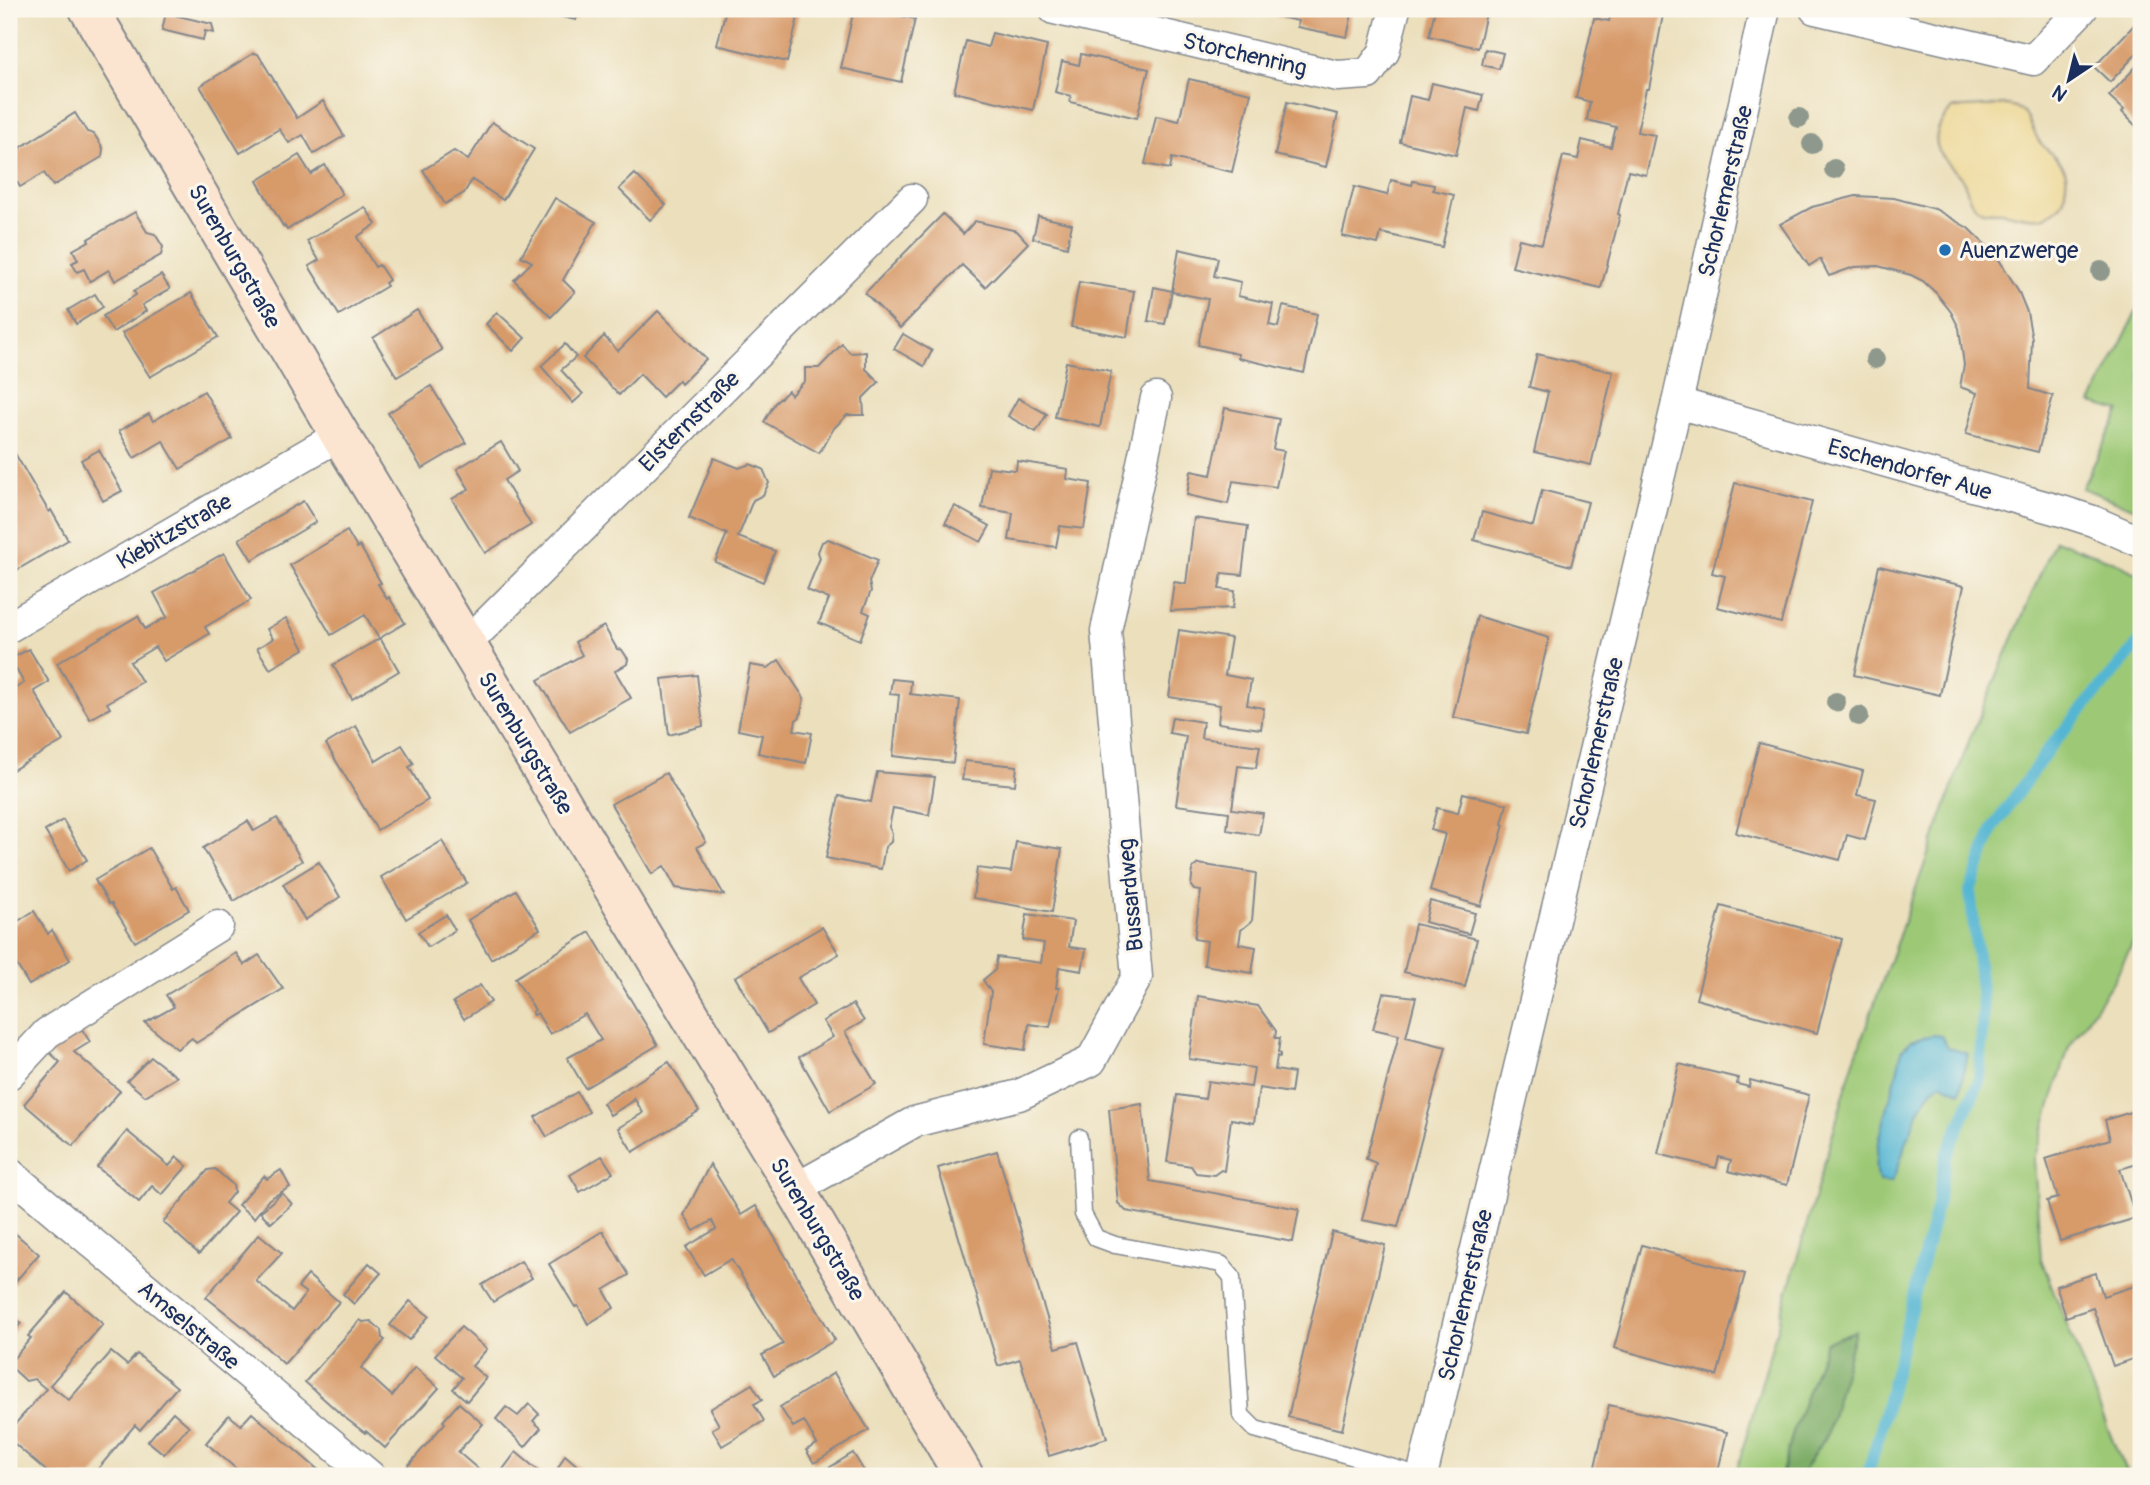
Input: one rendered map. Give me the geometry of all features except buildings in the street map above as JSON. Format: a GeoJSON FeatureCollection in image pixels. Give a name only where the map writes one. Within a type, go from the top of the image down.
{"type":"FeatureCollection","features":[{"type":"Feature","properties":{"kind":"street","name":"Surenburgstraße"},"geometry":{"type":"LineString","coordinates":[[89,9],[340,435],[795,1189],[964,1476]]}},
{"type":"Feature","properties":{"kind":"street","name":"Storchenring"},"geometry":{"type":"LineString","coordinates":[[1054,9],[1337,76],[1368,74],[1384,52],[1395,9]]}},
{"type":"Feature","properties":{"kind":"street","name":"Schorlemerstraße"},"geometry":{"type":"LineString","coordinates":[[1422,1476],[1677,403],[1765,9]]}},
{"type":"Feature","properties":{"kind":"street"},"geometry":{"type":"LineString","coordinates":[[1815,9],[2033,60],[2082,9]]}},
{"type":"Feature","properties":{"kind":"street","name":"Elsternstraße"},"geometry":{"type":"LineString","coordinates":[[467,643],[912,199]]}},
{"type":"Feature","properties":{"kind":"street","name":"Bussardweg"},"geometry":{"type":"LineString","coordinates":[[795,1189],[914,1122],[1019,1094],[1091,1061],[1138,977],[1106,631],[1156,398]]}},
{"type":"Feature","properties":{"kind":"street","name":"Eschendorfer Aue"},"geometry":{"type":"LineString","coordinates":[[1677,403],[2065,512],[2141,542]]}},
{"type":"Feature","properties":{"kind":"street","name":"Kiebitzstraße"},"geometry":{"type":"LineString","coordinates":[[9,627],[340,435]]}},
{"type":"Feature","properties":{"kind":"street"},"geometry":{"type":"LineString","coordinates":[[9,1074],[47,1033],[218,926]]}},
{"type":"Feature","properties":{"kind":"street","name":"Amselstraße"},"geometry":{"type":"LineString","coordinates":[[9,1173],[370,1476]]}},
{"type":"Feature","properties":{"kind":"lane"},"geometry":{"type":"LineString","coordinates":[[1079,1138],[1083,1214],[1096,1238],[1115,1245],[1220,1264],[1232,1278],[1241,1415],[1255,1429],[1422,1476]]}},
{"type":"Feature","properties":{"kind":"green space"},"geometry":{"type":"Polygon","coordinates":[[[2141,303],[2141,511],[2082,488],[2120,411],[2091,403],[2141,303]]]}},
{"type":"Feature","properties":{"kind":"green space"},"geometry":{"type":"Polygon","coordinates":[[[2055,540],[2115,562],[2141,576],[2141,927],[2114,980],[2069,1047],[2034,1159],[2041,1259],[2120,1459],[2130,1476],[1735,1476],[1852,1066],[1970,738],[2055,540]]]}},
{"type":"Feature","properties":{"kind":"green space"},"geometry":{"type":"Polygon","coordinates":[[[1855,1331],[1828,1432],[1800,1476],[1781,1476],[1793,1432],[1826,1342],[1855,1331]]]}},
{"type":"Feature","properties":{"kind":"sand"},"geometry":{"type":"Polygon","coordinates":[[[2006,105],[2019,109],[2027,117],[2039,141],[2065,169],[2065,195],[2061,205],[2050,214],[2030,217],[1979,209],[1971,201],[1962,179],[1938,149],[1936,142],[1940,125],[1953,109],[2006,105]]]}},
{"type":"Feature","properties":{"kind":"water"},"geometry":{"type":"Polygon","coordinates":[[[1932,1035],[1941,1036],[1948,1047],[1968,1054],[1960,1092],[1940,1083],[1930,1093],[1916,1117],[1891,1182],[1879,1181],[1877,1153],[1901,1051],[1911,1041],[1932,1035]]]}},
{"type":"Feature","properties":{"kind":"waterway"},"geometry":{"type":"LineString","coordinates":[[1867,1476],[1937,1205],[1946,1156],[1979,1081],[1983,1009],[1970,891],[1993,828],[2050,747],[2141,641]]}},
{"type":"Feature","properties":{"kind":"place","name":"Auenzwerge"},"geometry":{"type":"Point","coordinates":[1945,250]}}]}
